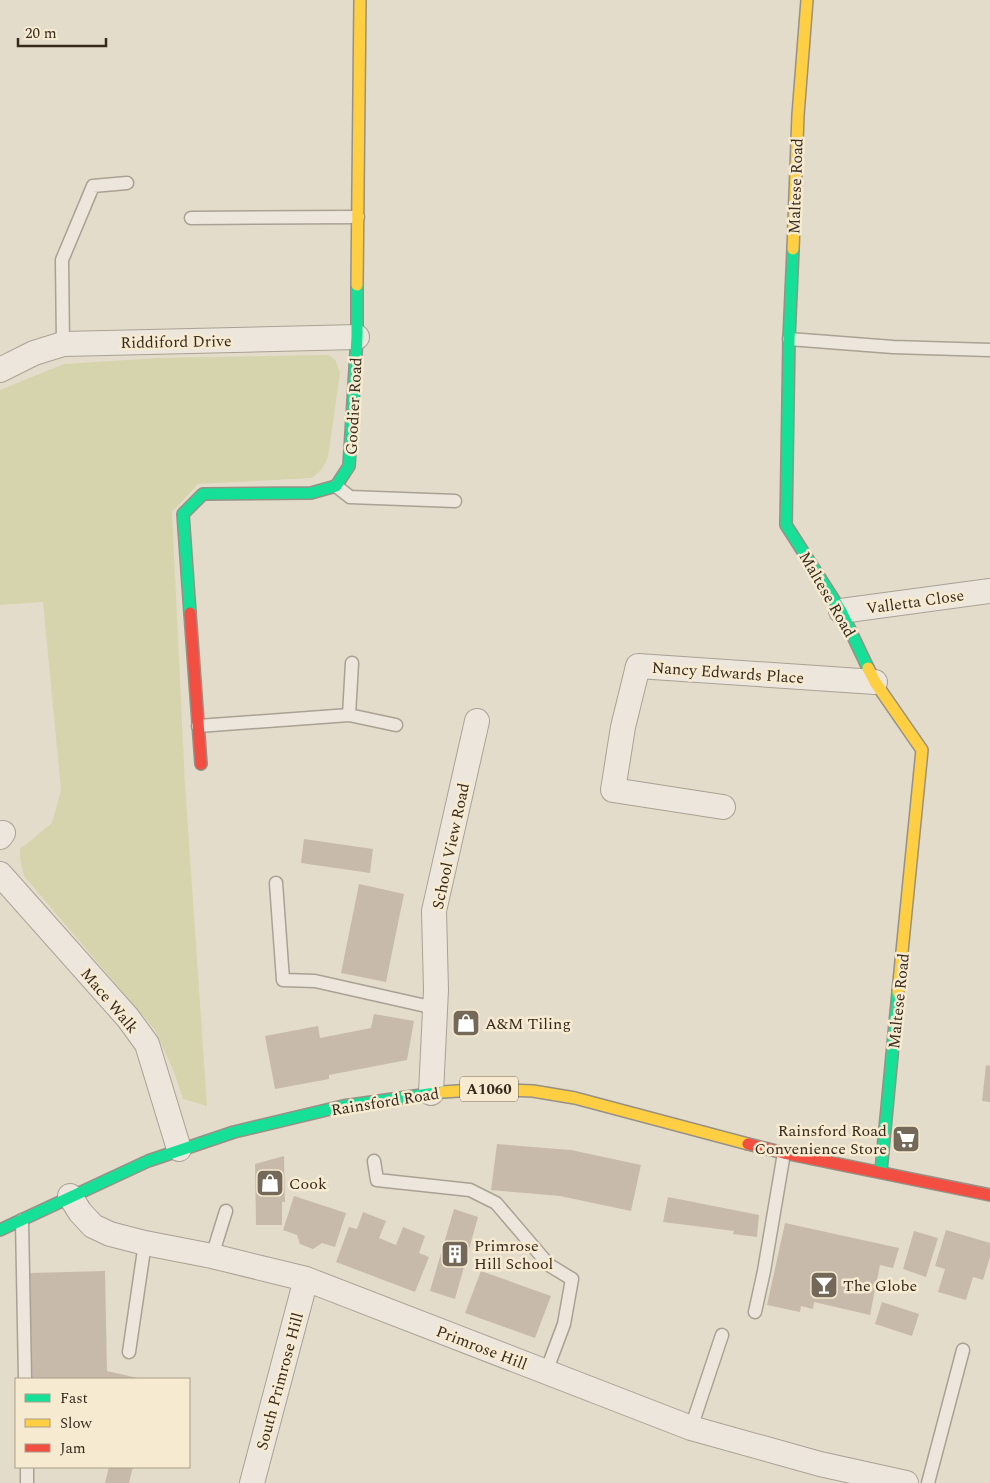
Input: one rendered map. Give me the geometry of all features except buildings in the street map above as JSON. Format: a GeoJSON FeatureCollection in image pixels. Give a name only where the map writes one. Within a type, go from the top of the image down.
{"type":"FeatureCollection","features":[{"type":"Feature","properties":{"kind":"street","name":"Goodier Road"},"geometry":{"type":"LineString","coordinates":[[336,486],[349,466],[357,337],[360,0]]}},
{"type":"Feature","properties":{"kind":"street","name":"Maltese Road"},"geometry":{"type":"LineString","coordinates":[[807,0],[798,114],[789,339],[786,525],[841,611],[875,682],[922,750],[881,1171]]}},
{"type":"Feature","properties":{"kind":"street","name":"Riddiford Drive"},"geometry":{"type":"LineString","coordinates":[[0,370],[34,353],[63,344],[357,337]]}},
{"type":"Feature","properties":{"kind":"street"},"geometry":{"type":"LineString","coordinates":[[200,764],[183,514],[203,494],[311,493],[336,486]]}},
{"type":"Feature","properties":{"kind":"street","name":"Valletta Close"},"geometry":{"type":"LineString","coordinates":[[841,611],[990,591]]}},
{"type":"Feature","properties":{"kind":"street","name":"Nancy Edwards Place"},"geometry":{"type":"LineString","coordinates":[[722,807],[613,790],[623,727],[638,666],[875,682]]}},
{"type":"Feature","properties":{"kind":"street","name":"School View Road"},"geometry":{"type":"LineString","coordinates":[[432,1092],[436,990],[434,911],[477,721]]}},
{"type":"Feature","properties":{"kind":"street","name":"Mace Walk"},"geometry":{"type":"LineString","coordinates":[[0,874],[128,1018],[146,1044],[179,1149]]}},
{"type":"Feature","properties":{"kind":"street","name":"Rainsford Road"},"geometry":{"type":"LineString","coordinates":[[0,1230],[148,1160],[234,1132],[343,1106],[432,1092],[488,1089],[533,1091],[575,1098],[784,1153],[990,1194]]}},
{"type":"Feature","properties":{"kind":"street","name":"Primrose Hill"},"geometry":{"type":"LineString","coordinates":[[70,1196],[80,1212],[93,1226],[110,1234],[306,1279],[691,1428],[820,1464],[906,1483]]}},
{"type":"Feature","properties":{"kind":"street","name":"South Primrose Hill"},"geometry":{"type":"LineString","coordinates":[[252,1483],[306,1279]]}},
{"type":"Feature","properties":{"kind":"lane"},"geometry":{"type":"LineString","coordinates":[[63,344],[62,260],[93,186],[127,183]]}},
{"type":"Feature","properties":{"kind":"lane"},"geometry":{"type":"LineString","coordinates":[[191,218],[358,217]]}},
{"type":"Feature","properties":{"kind":"lane"},"geometry":{"type":"LineString","coordinates":[[789,339],[893,348],[990,350]]}},
{"type":"Feature","properties":{"kind":"lane"},"geometry":{"type":"LineString","coordinates":[[336,486],[350,497],[454,501]]}},
{"type":"Feature","properties":{"kind":"lane"},"geometry":{"type":"LineString","coordinates":[[349,715],[352,663]]}},
{"type":"Feature","properties":{"kind":"lane"},"geometry":{"type":"LineString","coordinates":[[198,726],[349,715],[396,725]]}},
{"type":"Feature","properties":{"kind":"lane"},"geometry":{"type":"LineString","coordinates":[[276,883],[283,980],[315,981],[435,1008]]}},
{"type":"Feature","properties":{"kind":"lane"},"geometry":{"type":"LineString","coordinates":[[755,1312],[784,1153]]}},
{"type":"Feature","properties":{"kind":"lane"},"geometry":{"type":"LineString","coordinates":[[374,1161],[377,1180],[470,1190],[496,1203],[549,1265],[572,1279],[564,1324],[546,1372]]}},
{"type":"Feature","properties":{"kind":"lane"},"geometry":{"type":"LineString","coordinates":[[212,1256],[226,1212]]}},
{"type":"Feature","properties":{"kind":"lane"},"geometry":{"type":"LineString","coordinates":[[22,1220],[25,1378]]}},
{"type":"Feature","properties":{"kind":"lane"},"geometry":{"type":"LineString","coordinates":[[129,1352],[145,1243]]}},
{"type":"Feature","properties":{"kind":"lane"},"geometry":{"type":"LineString","coordinates":[[691,1428],[722,1335]]}},
{"type":"Feature","properties":{"kind":"lane"},"geometry":{"type":"LineString","coordinates":[[928,1483],[963,1350]]}},
{"type":"Feature","properties":{"kind":"lane"},"geometry":{"type":"LineString","coordinates":[[27,1468],[28,1483]]}},
{"type":"Feature","properties":{"kind":"green space"},"geometry":{"type":"Polygon","coordinates":[[[329,355],[336,361],[340,373],[328,457],[322,469],[312,478],[198,484],[172,512],[185,785],[207,1106],[183,1099],[174,1072],[155,1030],[24,876],[20,849],[52,823],[61,790],[43,602],[0,605],[0,390],[64,364],[159,358],[329,355]]]}},
{"type":"Feature","properties":{"kind":"traffic: fast"},"geometry":{"type":"LineString","coordinates":[[793,249],[789,339],[786,525],[841,611],[868,668]]}},
{"type":"Feature","properties":{"kind":"traffic: fast"},"geometry":{"type":"LineString","coordinates":[[190,613],[183,514],[203,494],[311,493],[336,486],[349,466],[357,337],[357,285]]}},
{"type":"Feature","properties":{"kind":"traffic: fast"},"geometry":{"type":"LineString","coordinates":[[881,1171],[898,992]]}},
{"type":"Feature","properties":{"kind":"traffic: fast"},"geometry":{"type":"LineString","coordinates":[[0,1230],[148,1161],[234,1132],[343,1106],[443,1092]]}},
{"type":"Feature","properties":{"kind":"traffic: slow"},"geometry":{"type":"LineString","coordinates":[[357,285],[360,0]]}},
{"type":"Feature","properties":{"kind":"traffic: slow"},"geometry":{"type":"LineString","coordinates":[[793,249],[798,115],[807,0]]}},
{"type":"Feature","properties":{"kind":"traffic: slow"},"geometry":{"type":"LineString","coordinates":[[868,668],[875,682],[922,750],[898,992]]}},
{"type":"Feature","properties":{"kind":"traffic: slow"},"geometry":{"type":"LineString","coordinates":[[443,1092],[488,1089],[533,1091],[575,1098],[748,1144]]}},
{"type":"Feature","properties":{"kind":"traffic: jam"},"geometry":{"type":"LineString","coordinates":[[190,613],[201,764]]}},
{"type":"Feature","properties":{"kind":"traffic: jam"},"geometry":{"type":"LineString","coordinates":[[748,1144],[990,1195]]}},
{"type":"Feature","properties":{"kind":"place","name":"A&M Tiling"},"geometry":{"type":"Point","coordinates":[466,1023]}},
{"type":"Feature","properties":{"kind":"place","name":"Rainsford Road Convenience Store"},"geometry":{"type":"Point","coordinates":[906,1139]}},
{"type":"Feature","properties":{"kind":"place","name":"Cook"},"geometry":{"type":"Point","coordinates":[270,1183]}},
{"type":"Feature","properties":{"kind":"place","name":"Primrose Hill School"},"geometry":{"type":"Point","coordinates":[455,1254]}},
{"type":"Feature","properties":{"kind":"place","name":"The Globe"},"geometry":{"type":"Point","coordinates":[824,1285]}}]}
